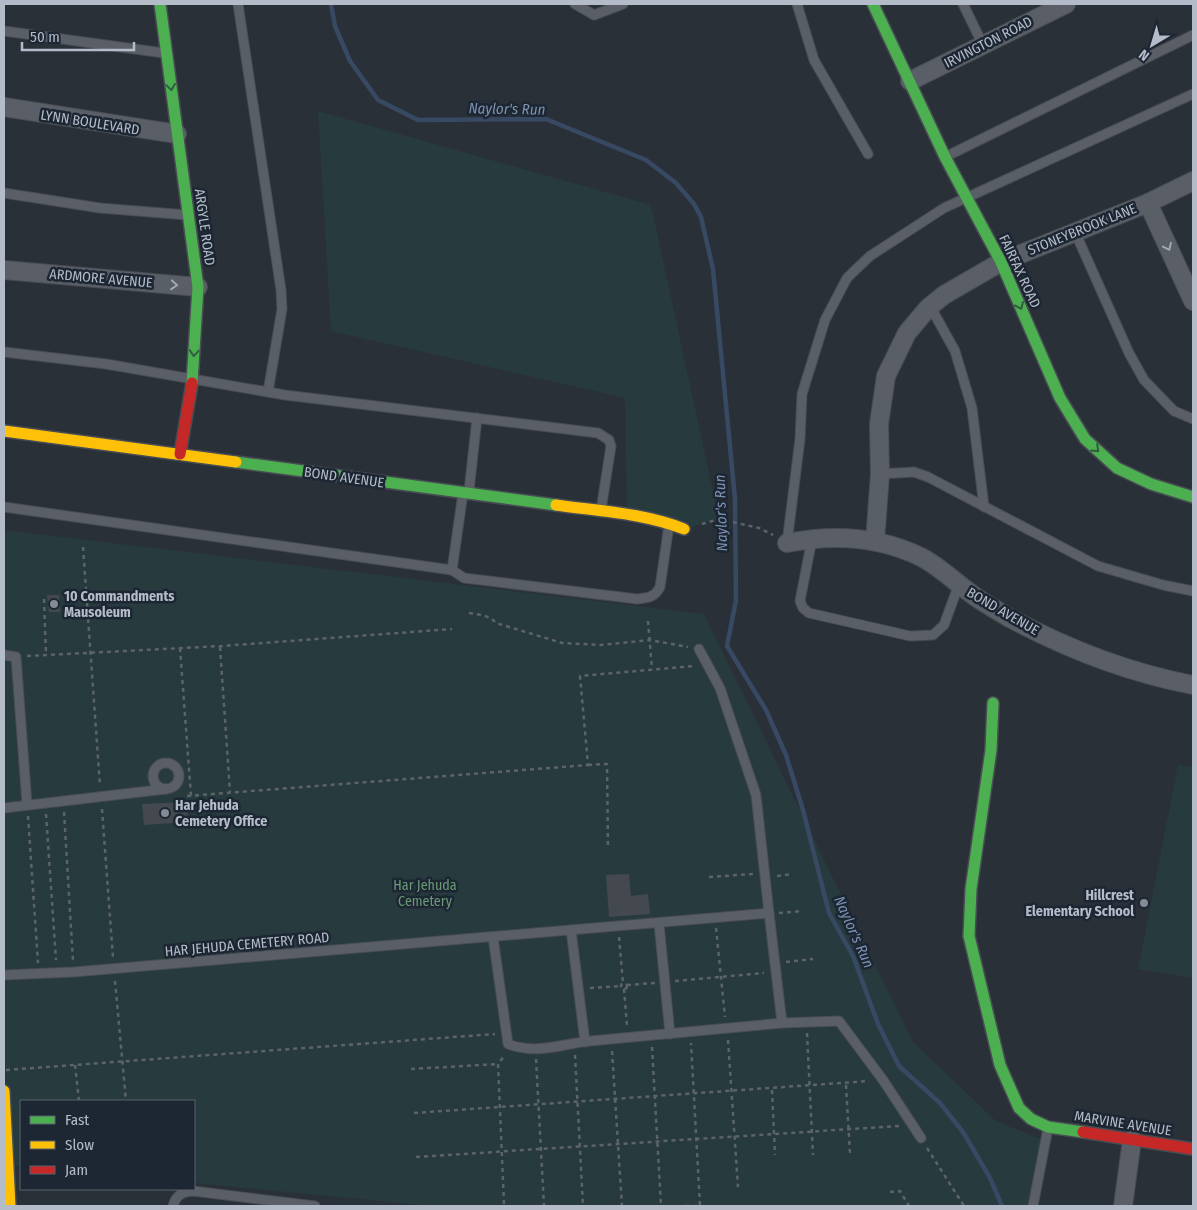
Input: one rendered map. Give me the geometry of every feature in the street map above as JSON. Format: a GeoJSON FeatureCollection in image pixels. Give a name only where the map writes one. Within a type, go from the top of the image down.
{"type":"FeatureCollection","features":[{"type":"Feature","properties":{"kind":"street","name":"ARGYLE ROAD"},"geometry":{"type":"LineString","coordinates":[[160,4],[198,287],[193,380],[180,454]]}},
{"type":"Feature","properties":{"kind":"street","name":"FAIRFAX ROAD"},"geometry":{"type":"LineString","coordinates":[[873,4],[945,157],[1001,262],[1060,398],[1085,438],[1117,468],[1151,484],[1193,497]]}},
{"type":"Feature","properties":{"kind":"street","name":"IRVINGTON ROAD"},"geometry":{"type":"LineString","coordinates":[[910,81],[1059,5]]}},
{"type":"Feature","properties":{"kind":"street","name":"LYNN BOULEVARD"},"geometry":{"type":"LineString","coordinates":[[4,108],[177,134]]}},
{"type":"Feature","properties":{"kind":"street","name":"STONEYBROOK LANE"},"geometry":{"type":"LineString","coordinates":[[875,541],[880,474],[879,424],[886,376],[907,333],[930,306],[1001,262],[1148,203],[1193,181]]}},
{"type":"Feature","properties":{"kind":"street"},"geometry":{"type":"LineString","coordinates":[[1148,203],[1193,301]]}},
{"type":"Feature","properties":{"kind":"street","name":"ARDMORE AVENUE"},"geometry":{"type":"LineString","coordinates":[[4,270],[198,287]]}},
{"type":"Feature","properties":{"kind":"street","name":"BOND AVENUE"},"geometry":{"type":"LineString","coordinates":[[4,431],[601,512],[669,523],[684,529]]}},
{"type":"Feature","properties":{"kind":"street","name":"BOND AVENUE"},"geometry":{"type":"LineString","coordinates":[[787,543],[812,539],[855,537],[875,541],[922,557],[992,608],[1065,644],[1155,676],[1193,685]]}},
{"type":"Feature","properties":{"kind":"street"},"geometry":{"type":"LineString","coordinates":[[993,703],[991,750],[971,889],[969,936],[1000,1065],[1019,1108],[1031,1119],[1048,1127]]}},
{"type":"Feature","properties":{"kind":"street"},"geometry":{"type":"LineString","coordinates":[[4,1091],[5,1146],[10,1206]]}},
{"type":"Feature","properties":{"kind":"street","name":"MARVINE AVENUE"},"geometry":{"type":"LineString","coordinates":[[1048,1127],[1193,1149]]}},
{"type":"Feature","properties":{"kind":"street"},"geometry":{"type":"LineString","coordinates":[[1123,1206],[1132,1140]]}},
{"type":"Feature","properties":{"kind":"lane"},"geometry":{"type":"LineString","coordinates":[[238,4],[281,290],[281,316],[268,392]]}},
{"type":"Feature","properties":{"kind":"lane"},"geometry":{"type":"LineString","coordinates":[[575,4],[594,15],[623,4]]}},
{"type":"Feature","properties":{"kind":"lane"},"geometry":{"type":"LineString","coordinates":[[797,4],[814,60],[868,154]]}},
{"type":"Feature","properties":{"kind":"lane"},"geometry":{"type":"LineString","coordinates":[[963,4],[983,45]]}},
{"type":"Feature","properties":{"kind":"lane"},"geometry":{"type":"LineString","coordinates":[[4,31],[166,54]]}},
{"type":"Feature","properties":{"kind":"lane"},"geometry":{"type":"LineString","coordinates":[[945,157],[1193,35]]}},
{"type":"Feature","properties":{"kind":"lane"},"geometry":{"type":"LineString","coordinates":[[787,543],[800,439],[802,394],[826,320],[847,278],[870,256],[944,208],[1193,94]]}},
{"type":"Feature","properties":{"kind":"lane"},"geometry":{"type":"LineString","coordinates":[[4,193],[100,208],[188,216]]}},
{"type":"Feature","properties":{"kind":"lane"},"geometry":{"type":"LineString","coordinates":[[1075,232],[1129,353],[1144,380],[1174,411],[1193,420]]}},
{"type":"Feature","properties":{"kind":"lane"},"geometry":{"type":"LineString","coordinates":[[930,306],[955,351],[972,408],[984,507]]}},
{"type":"Feature","properties":{"kind":"lane"},"geometry":{"type":"LineString","coordinates":[[4,352],[106,364],[268,392],[598,433],[605,436],[611,446],[601,512]]}},
{"type":"Feature","properties":{"kind":"lane"},"geometry":{"type":"LineString","coordinates":[[452,570],[477,418]]}},
{"type":"Feature","properties":{"kind":"lane"},"geometry":{"type":"LineString","coordinates":[[880,474],[914,472],[928,477],[1098,566],[1163,585],[1193,591]]}},
{"type":"Feature","properties":{"kind":"lane"},"geometry":{"type":"LineString","coordinates":[[4,507],[452,570],[464,578],[637,599],[648,598],[654,595],[660,587],[669,523]]}},
{"type":"Feature","properties":{"kind":"lane"},"geometry":{"type":"LineString","coordinates":[[812,539],[800,601],[803,608],[809,613],[910,636],[933,635],[944,624],[959,584]]}},
{"type":"Feature","properties":{"kind":"lane"},"geometry":{"type":"LineString","coordinates":[[699,649],[720,688],[756,794],[782,1023]]}},
{"type":"Feature","properties":{"kind":"lane"},"geometry":{"type":"LineString","coordinates":[[4,655],[16,657],[27,804]]}},
{"type":"Feature","properties":{"kind":"lane"},"geometry":{"type":"LineString","coordinates":[[4,808],[101,795],[166,789]]}},
{"type":"Feature","properties":{"kind":"lane","name":"HAR JEHUDA CEMETERY ROAD"},"geometry":{"type":"LineString","coordinates":[[4,975],[74,972],[659,924],[769,913]]}},
{"type":"Feature","properties":{"kind":"lane"},"geometry":{"type":"LineString","coordinates":[[659,924],[670,1034]]}},
{"type":"Feature","properties":{"kind":"lane"},"geometry":{"type":"LineString","coordinates":[[571,930],[584,1042]]}},
{"type":"Feature","properties":{"kind":"lane"},"geometry":{"type":"LineString","coordinates":[[492,937],[506,1034],[508,1044],[512,1046],[519,1049],[536,1050],[584,1042],[651,1035],[782,1023],[839,1021],[883,1080],[920,1138]]}},
{"type":"Feature","properties":{"kind":"lane"},"geometry":{"type":"LineString","coordinates":[[1033,1206],[1048,1127]]}},
{"type":"Feature","properties":{"kind":"lane"},"geometry":{"type":"LineString","coordinates":[[172,1206],[176,1197],[183,1192],[194,1191],[315,1206]]}},
{"type":"Feature","properties":{"kind":"path"},"geometry":{"type":"LineString","coordinates":[[719,519],[759,528]]}},
{"type":"Feature","properties":{"kind":"path"},"geometry":{"type":"LineString","coordinates":[[83,548],[114,968],[126,1100]]}},
{"type":"Feature","properties":{"kind":"path"},"geometry":{"type":"LineString","coordinates":[[44,599],[46,655]]}},
{"type":"Feature","properties":{"kind":"path"},"geometry":{"type":"LineString","coordinates":[[469,613],[484,615],[493,619],[496,623],[562,643],[601,645],[650,640],[699,649]]}},
{"type":"Feature","properties":{"kind":"path"},"geometry":{"type":"LineString","coordinates":[[648,621],[652,669]]}},
{"type":"Feature","properties":{"kind":"path"},"geometry":{"type":"LineString","coordinates":[[16,657],[220,646],[452,629]]}},
{"type":"Feature","properties":{"kind":"path"},"geometry":{"type":"LineString","coordinates":[[220,646],[230,792]]}},
{"type":"Feature","properties":{"kind":"path"},"geometry":{"type":"LineString","coordinates":[[180,648],[191,796]]}},
{"type":"Feature","properties":{"kind":"path"},"geometry":{"type":"LineString","coordinates":[[588,764],[580,676],[708,664]]}},
{"type":"Feature","properties":{"kind":"path"},"geometry":{"type":"LineString","coordinates":[[187,796],[607,764],[608,847]]}},
{"type":"Feature","properties":{"kind":"path"},"geometry":{"type":"LineString","coordinates":[[63,800],[74,972]]}},
{"type":"Feature","properties":{"kind":"path"},"geometry":{"type":"LineString","coordinates":[[45,802],[57,973]]}},
{"type":"Feature","properties":{"kind":"path"},"geometry":{"type":"LineString","coordinates":[[27,804],[38,974]]}},
{"type":"Feature","properties":{"kind":"path"},"geometry":{"type":"LineString","coordinates":[[709,877],[793,874]]}},
{"type":"Feature","properties":{"kind":"path"},"geometry":{"type":"LineString","coordinates":[[769,913],[803,911]]}},
{"type":"Feature","properties":{"kind":"path"},"geometry":{"type":"LineString","coordinates":[[715,918],[733,1092],[738,1187]]}},
{"type":"Feature","properties":{"kind":"path"},"geometry":{"type":"LineString","coordinates":[[618,926],[628,1038]]}},
{"type":"Feature","properties":{"kind":"path"},"geometry":{"type":"LineString","coordinates":[[579,989],[622,984],[627,986],[721,978],[813,959]]}},
{"type":"Feature","properties":{"kind":"path"},"geometry":{"type":"LineString","coordinates":[[624,989],[627,986]]}},
{"type":"Feature","properties":{"kind":"path"},"geometry":{"type":"LineString","coordinates":[[806,1022],[810,1131],[813,1155]]}},
{"type":"Feature","properties":{"kind":"path"},"geometry":{"type":"LineString","coordinates":[[685,1206],[700,1206],[691,1032]]}},
{"type":"Feature","properties":{"kind":"path"},"geometry":{"type":"LineString","coordinates":[[4,1070],[506,1034]]}},
{"type":"Feature","properties":{"kind":"path"},"geometry":{"type":"LineString","coordinates":[[651,1035],[661,1206]]}},
{"type":"Feature","properties":{"kind":"path"},"geometry":{"type":"LineString","coordinates":[[611,1039],[622,1206]]}},
{"type":"Feature","properties":{"kind":"path"},"geometry":{"type":"LineString","coordinates":[[575,1044],[583,1206]]}},
{"type":"Feature","properties":{"kind":"path"},"geometry":{"type":"LineString","coordinates":[[504,1204],[498,1064],[512,1046]]}},
{"type":"Feature","properties":{"kind":"path"},"geometry":{"type":"LineString","coordinates":[[536,1050],[544,1206]]}},
{"type":"Feature","properties":{"kind":"path"},"geometry":{"type":"LineString","coordinates":[[411,1070],[498,1064]]}},
{"type":"Feature","properties":{"kind":"path"},"geometry":{"type":"LineString","coordinates":[[75,1065],[79,1100]]}},
{"type":"Feature","properties":{"kind":"path"},"geometry":{"type":"LineString","coordinates":[[414,1113],[772,1090],[883,1080]]}},
{"type":"Feature","properties":{"kind":"path"},"geometry":{"type":"LineString","coordinates":[[846,1084],[850,1154]]}},
{"type":"Feature","properties":{"kind":"path"},"geometry":{"type":"LineString","coordinates":[[772,1090],[775,1155]]}},
{"type":"Feature","properties":{"kind":"path"},"geometry":{"type":"LineString","coordinates":[[416,1157],[657,1143],[849,1128],[913,1126]]}},
{"type":"Feature","properties":{"kind":"path"},"geometry":{"type":"LineString","coordinates":[[920,1138],[964,1206]]}},
{"type":"Feature","properties":{"kind":"path"},"geometry":{"type":"LineString","coordinates":[[890,1192],[900,1191],[909,1206]]}},
{"type":"Feature","properties":{"kind":"green space"},"geometry":{"type":"Polygon","coordinates":[[[318,111],[651,205],[719,519],[684,529],[627,515],[625,398],[331,331],[318,111]]]}},
{"type":"Feature","properties":{"kind":"green space","name":"Har Jehuda Cemetery"},"geometry":{"type":"Polygon","coordinates":[[[4,530],[704,614],[913,1042],[996,1121],[1043,1140],[1031,1206],[430,1206],[195,1183],[195,1100],[20,1100],[20,1167],[9,1165],[4,1075],[4,530]]]}},
{"type":"Feature","properties":{"kind":"green space"},"geometry":{"type":"Polygon","coordinates":[[[1178,765],[1193,767],[1193,978],[1138,969],[1178,765]]]}},
{"type":"Feature","properties":{"kind":"building","name":"10 Commandments Mausoleum"},"geometry":{"type":"Polygon","coordinates":[[[47,595],[59,595],[60,612],[49,612],[47,595]]]}},
{"type":"Feature","properties":{"kind":"building","name":"Har Jehuda Cemetery Office"},"geometry":{"type":"Polygon","coordinates":[[[187,802],[188,822],[144,825],[142,804],[187,802]]]}},
{"type":"Feature","properties":{"kind":"building"},"geometry":{"type":"Polygon","coordinates":[[[629,874],[631,896],[648,894],[650,914],[609,917],[606,875],[629,874]]]}},
{"type":"Feature","properties":{"kind":"waterway","name":"Naylor's Run"},"geometry":{"type":"LineString","coordinates":[[331,4],[335,26],[350,61],[378,100],[418,120],[546,119],[646,160],[676,183],[694,204],[701,217],[713,269],[735,499],[736,600],[727,646],[766,710],[786,755],[803,810],[829,913],[853,956],[878,1024],[899,1066],[940,1103],[963,1132],[990,1178],[1002,1206]]}},
{"type":"Feature","properties":{"kind":"traffic: fast"},"geometry":{"type":"LineString","coordinates":[[160,4],[198,287],[192,383]]}},
{"type":"Feature","properties":{"kind":"traffic: fast"},"geometry":{"type":"LineString","coordinates":[[873,4],[945,157],[1001,262],[1060,398],[1085,439],[1117,468],[1151,484],[1193,497]]}},
{"type":"Feature","properties":{"kind":"traffic: fast"},"geometry":{"type":"LineString","coordinates":[[236,462],[556,505]]}},
{"type":"Feature","properties":{"kind":"traffic: fast"},"geometry":{"type":"LineString","coordinates":[[993,703],[991,750],[971,889],[969,936],[1000,1065],[1019,1108],[1031,1119],[1048,1127],[1083,1132]]}},
{"type":"Feature","properties":{"kind":"traffic: slow"},"geometry":{"type":"LineString","coordinates":[[4,431],[236,462]]}},
{"type":"Feature","properties":{"kind":"traffic: slow"},"geometry":{"type":"LineString","coordinates":[[556,505],[637,516],[684,529]]}},
{"type":"Feature","properties":{"kind":"traffic: slow"},"geometry":{"type":"LineString","coordinates":[[4,1091],[10,1206]]}},
{"type":"Feature","properties":{"kind":"traffic: jam"},"geometry":{"type":"LineString","coordinates":[[180,454],[192,383]]}},
{"type":"Feature","properties":{"kind":"traffic: jam"},"geometry":{"type":"LineString","coordinates":[[1083,1132],[1193,1149]]}},
{"type":"Feature","properties":{"kind":"place","name":"10 Commandments Mausoleum"},"geometry":{"type":"Point","coordinates":[54,604]}},
{"type":"Feature","properties":{"kind":"place","name":"Har Jehuda Cemetery Office"},"geometry":{"type":"Point","coordinates":[165,813]}},
{"type":"Feature","properties":{"kind":"place","name":"Hillcrest Elementary School"},"geometry":{"type":"Point","coordinates":[1144,903]}}]}
